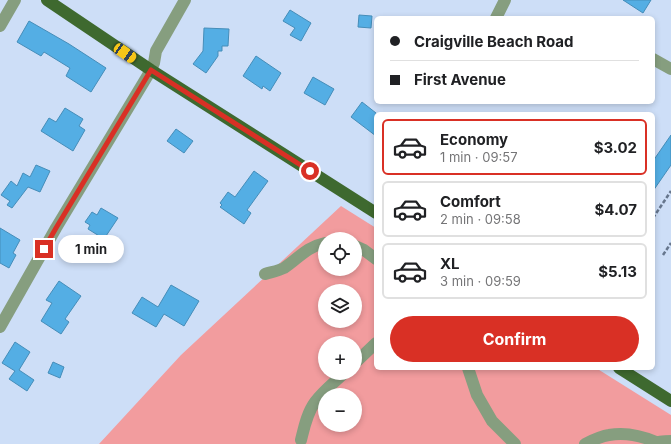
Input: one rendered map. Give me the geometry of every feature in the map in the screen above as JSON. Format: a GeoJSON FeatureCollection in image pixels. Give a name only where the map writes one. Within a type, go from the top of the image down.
{"type":"FeatureCollection","features":[{"type":"Feature","properties":{"kind":"main road"},"geometry":{"type":"LineString","coordinates":[[46,0],[151,70],[374,212]]}},
{"type":"Feature","properties":{"kind":"main road"},"geometry":{"type":"LineString","coordinates":[[622,370],[671,400]]}},
{"type":"Feature","properties":{"kind":"street"},"geometry":{"type":"LineString","coordinates":[[0,26],[15,0]]}},
{"type":"Feature","properties":{"kind":"street"},"geometry":{"type":"LineString","coordinates":[[0,327],[56,228],[151,70],[156,51],[185,0]]}},
{"type":"Feature","properties":{"kind":"street"},"geometry":{"type":"LineString","coordinates":[[497,16],[505,0]]}},
{"type":"Feature","properties":{"kind":"street"},"geometry":{"type":"LineString","coordinates":[[655,59],[671,69]]}},
{"type":"Feature","properties":{"kind":"street"},"geometry":{"type":"LineString","coordinates":[[266,274],[283,268],[306,250],[318,245]]}},
{"type":"Feature","properties":{"kind":"street"},"geometry":{"type":"LineString","coordinates":[[362,249],[374,258]]}},
{"type":"Feature","properties":{"kind":"street"},"geometry":{"type":"LineString","coordinates":[[362,356],[374,345]]}},
{"type":"Feature","properties":{"kind":"street"},"geometry":{"type":"LineString","coordinates":[[469,370],[477,395],[492,421],[515,444]]}},
{"type":"Feature","properties":{"kind":"street"},"geometry":{"type":"LineString","coordinates":[[301,440],[314,402],[337,380]]}},
{"type":"Feature","properties":{"kind":"street"},"geometry":{"type":"LineString","coordinates":[[586,444],[598,438],[615,434],[636,436],[654,443],[663,441],[671,442]]}},
{"type":"Feature","properties":{"kind":"path"},"geometry":{"type":"LineString","coordinates":[[655,215],[671,191]]}},
{"type":"Feature","properties":{"kind":"path"},"geometry":{"type":"LineString","coordinates":[[663,255],[671,242]]}},
{"type":"Feature","properties":{"kind":"shaded area"},"geometry":{"type":"Polygon","coordinates":[[[341,206],[374,227],[374,370],[599,370],[671,415],[671,444],[99,444],[181,355],[341,206]]]}},
{"type":"Feature","properties":{"kind":"building"},"geometry":{"type":"Polygon","coordinates":[[[623,0],[651,0],[643,13],[623,0]]]}},
{"type":"Feature","properties":{"kind":"building"},"geometry":{"type":"Polygon","coordinates":[[[290,10],[311,23],[301,41],[290,35],[295,28],[283,21],[290,10]]]}},
{"type":"Feature","properties":{"kind":"building"},"geometry":{"type":"Polygon","coordinates":[[[359,15],[372,16],[371,28],[358,27],[359,15]]]}},
{"type":"Feature","properties":{"kind":"building"},"geometry":{"type":"Polygon","coordinates":[[[29,21],[69,44],[106,68],[91,92],[66,76],[70,68],[44,52],[41,56],[17,42],[29,21]]]}},
{"type":"Feature","properties":{"kind":"building"},"geometry":{"type":"Polygon","coordinates":[[[204,28],[229,29],[228,46],[222,46],[222,51],[218,51],[218,56],[206,73],[193,64],[203,51],[204,28]]]}},
{"type":"Feature","properties":{"kind":"building"},"geometry":{"type":"Polygon","coordinates":[[[256,56],[281,73],[270,91],[263,86],[262,89],[243,76],[256,56]]]}},
{"type":"Feature","properties":{"kind":"building"},"geometry":{"type":"Polygon","coordinates":[[[313,77],[334,89],[325,105],[304,93],[313,77]]]}},
{"type":"Feature","properties":{"kind":"building"},"geometry":{"type":"Polygon","coordinates":[[[362,102],[375,112],[374,134],[351,117],[362,102]]]}},
{"type":"Feature","properties":{"kind":"building"},"geometry":{"type":"Polygon","coordinates":[[[65,108],[83,119],[79,126],[85,130],[73,151],[41,131],[49,118],[56,122],[65,108]]]}},
{"type":"Feature","properties":{"kind":"building"},"geometry":{"type":"Polygon","coordinates":[[[176,129],[193,141],[184,153],[167,141],[176,129]]]}},
{"type":"Feature","properties":{"kind":"building"},"geometry":{"type":"Polygon","coordinates":[[[671,135],[671,165],[655,188],[655,158],[671,135]]]}},
{"type":"Feature","properties":{"kind":"building"},"geometry":{"type":"Polygon","coordinates":[[[36,165],[50,171],[40,192],[28,187],[12,208],[7,205],[10,201],[1,195],[11,181],[17,186],[23,173],[30,177],[36,165]]]}},
{"type":"Feature","properties":{"kind":"building"},"geometry":{"type":"Polygon","coordinates":[[[254,171],[268,181],[247,210],[251,213],[244,224],[220,207],[222,205],[220,203],[228,192],[235,197],[254,171]]]}},
{"type":"Feature","properties":{"kind":"building"},"geometry":{"type":"Polygon","coordinates":[[[101,208],[118,218],[104,239],[88,229],[90,225],[85,222],[92,212],[97,215],[101,208]]]}},
{"type":"Feature","properties":{"kind":"building"},"geometry":{"type":"Polygon","coordinates":[[[0,228],[20,240],[13,253],[16,255],[9,268],[0,263],[0,228]]]}},
{"type":"Feature","properties":{"kind":"building"},"geometry":{"type":"Polygon","coordinates":[[[59,281],[81,296],[65,319],[69,322],[61,334],[41,321],[52,303],[46,300],[59,281]]]}},
{"type":"Feature","properties":{"kind":"building"},"geometry":{"type":"Polygon","coordinates":[[[171,285],[199,301],[184,326],[164,314],[156,327],[132,313],[142,297],[158,307],[171,285]]]}},
{"type":"Feature","properties":{"kind":"building"},"geometry":{"type":"Polygon","coordinates":[[[15,342],[30,352],[19,370],[34,380],[27,391],[9,379],[15,371],[2,363],[15,342]]]}},
{"type":"Feature","properties":{"kind":"building"},"geometry":{"type":"Polygon","coordinates":[[[53,362],[64,367],[60,378],[48,373],[53,362]]]}},
{"type":"Feature","properties":{"kind":"route"},"geometry":{"type":"LineString","coordinates":[[44,249],[151,70],[310,171]]}}]}
